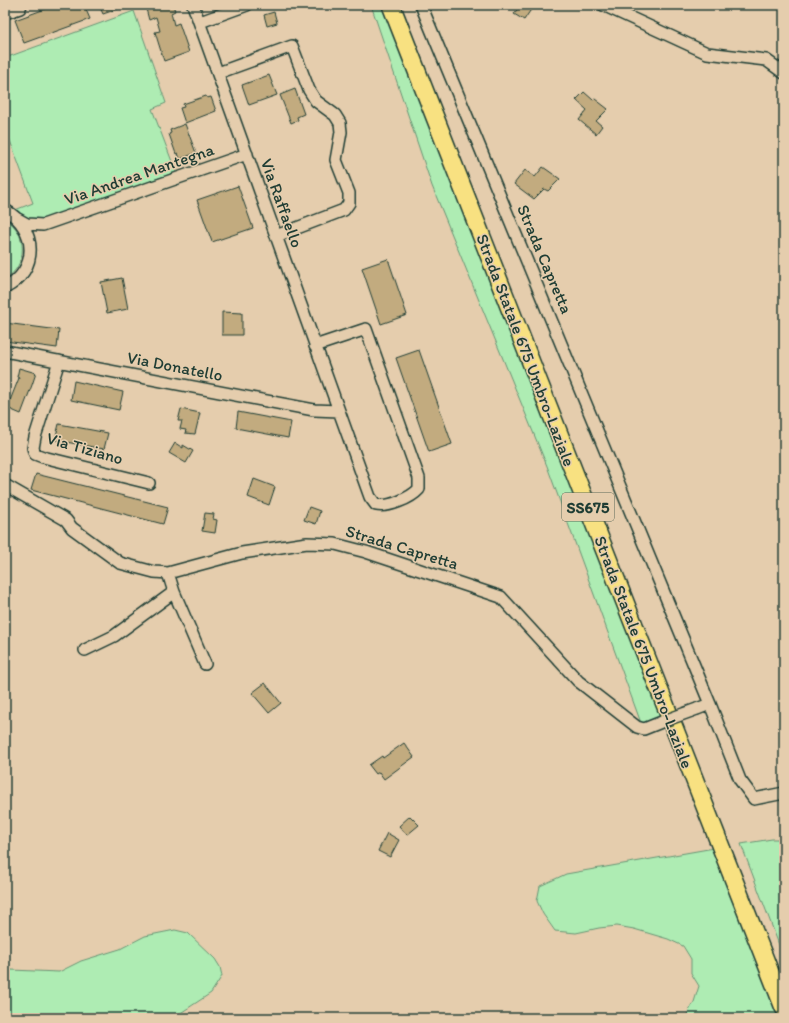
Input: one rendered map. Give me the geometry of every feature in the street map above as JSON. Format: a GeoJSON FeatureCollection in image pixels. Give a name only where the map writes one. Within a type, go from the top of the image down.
{"type":"FeatureCollection","features":[{"type":"Feature","properties":{"kind":"highway","name":"Strada Statale 675 Umbro-Laziale"},"geometry":{"type":"LineString","coordinates":[[391,5],[784,1008]]}},
{"type":"Feature","properties":{"kind":"highway","name":"Strada Statale 675 Umbro-Laziale"},"geometry":{"type":"LineString","coordinates":[[402,5],[784,978]]}},
{"type":"Feature","properties":{"kind":"street"},"geometry":{"type":"LineString","coordinates":[[5,13],[20,8],[22,5]]}},
{"type":"Feature","properties":{"kind":"street","name":"Via Raffaello"},"geometry":{"type":"LineString","coordinates":[[193,5],[200,22],[315,346],[370,498],[376,505],[383,507],[414,495],[419,489],[419,478],[366,329],[315,346]]}},
{"type":"Feature","properties":{"kind":"street"},"geometry":{"type":"LineString","coordinates":[[200,22],[247,5]]}},
{"type":"Feature","properties":{"kind":"street","name":"Strada Capretta"},"geometry":{"type":"LineString","coordinates":[[421,5],[740,780],[754,799],[784,793]]}},
{"type":"Feature","properties":{"kind":"street"},"geometry":{"type":"LineString","coordinates":[[603,5],[707,53],[766,60],[784,73]]}},
{"type":"Feature","properties":{"kind":"street"},"geometry":{"type":"LineString","coordinates":[[218,73],[292,46],[309,90],[316,101],[335,115],[340,123],[341,132],[336,160],[349,193],[349,203],[344,210],[276,236]]}},
{"type":"Feature","properties":{"kind":"street","name":"Via Andrea Mantegna"},"geometry":{"type":"LineString","coordinates":[[43,226],[247,154]]}},
{"type":"Feature","properties":{"kind":"street"},"geometry":{"type":"LineString","coordinates":[[5,210],[32,226],[43,226]]}},
{"type":"Feature","properties":{"kind":"street"},"geometry":{"type":"LineString","coordinates":[[5,288],[13,284],[23,273],[29,260],[30,245],[26,231],[18,219]]}},
{"type":"Feature","properties":{"kind":"street"},"geometry":{"type":"LineString","coordinates":[[30,245],[36,234],[43,226]]}},
{"type":"Feature","properties":{"kind":"street","name":"Via Donatello"},"geometry":{"type":"LineString","coordinates":[[5,350],[314,410],[339,411]]}},
{"type":"Feature","properties":{"kind":"street","name":"Via Tiziano"},"geometry":{"type":"LineString","coordinates":[[59,361],[35,437],[33,448],[35,454],[148,483]]}},
{"type":"Feature","properties":{"kind":"street","name":"Strada Capretta"},"geometry":{"type":"LineString","coordinates":[[5,485],[66,520],[72,528],[120,563],[154,572],[168,573],[242,553],[308,543],[335,544],[353,548],[501,597],[578,681],[637,728],[644,728],[664,722],[710,704]]}},
{"type":"Feature","properties":{"kind":"street"},"geometry":{"type":"LineString","coordinates":[[168,573],[174,592],[205,664]]}},
{"type":"Feature","properties":{"kind":"street"},"geometry":{"type":"LineString","coordinates":[[85,650],[114,636],[174,592]]}},
{"type":"Feature","properties":{"kind":"green space"},"geometry":{"type":"Polygon","coordinates":[[[371,5],[383,5],[661,716],[648,722],[641,723],[547,466],[432,186],[371,5]]]}},
{"type":"Feature","properties":{"kind":"green space"},"geometry":{"type":"Polygon","coordinates":[[[134,11],[166,103],[152,109],[176,172],[41,220],[25,219],[15,210],[33,203],[5,127],[5,58],[134,11]]]}},
{"type":"Feature","properties":{"kind":"green space"},"geometry":{"type":"Polygon","coordinates":[[[5,219],[13,225],[18,232],[22,249],[18,266],[13,273],[5,279],[5,219]]]}},
{"type":"Feature","properties":{"kind":"green space"},"geometry":{"type":"Polygon","coordinates":[[[772,839],[784,839],[784,958],[741,844],[772,839]]]}},
{"type":"Feature","properties":{"kind":"green space"},"geometry":{"type":"Polygon","coordinates":[[[714,848],[780,1018],[685,1018],[694,1002],[699,986],[691,973],[691,959],[683,946],[668,939],[634,929],[617,926],[576,933],[555,931],[543,914],[537,901],[540,886],[566,874],[714,848]]]}},
{"type":"Feature","properties":{"kind":"green space"},"geometry":{"type":"Polygon","coordinates":[[[175,930],[188,933],[215,959],[220,967],[222,976],[211,993],[173,1018],[5,1018],[5,978],[11,970],[59,972],[81,961],[120,949],[145,936],[175,930]]]}},
{"type":"Feature","properties":{"kind":"building"},"geometry":{"type":"Polygon","coordinates":[[[56,5],[84,5],[90,19],[24,43],[15,20],[56,5]]]}},
{"type":"Feature","properties":{"kind":"building"},"geometry":{"type":"Polygon","coordinates":[[[99,5],[126,5],[126,6],[103,14],[99,5]]]}},
{"type":"Feature","properties":{"kind":"building"},"geometry":{"type":"Polygon","coordinates":[[[145,5],[173,5],[175,11],[171,13],[174,25],[179,23],[189,52],[164,61],[155,32],[160,31],[156,17],[149,20],[145,5]]]}},
{"type":"Feature","properties":{"kind":"building"},"geometry":{"type":"Polygon","coordinates":[[[520,5],[534,5],[524,20],[514,14],[520,5]]]}},
{"type":"Feature","properties":{"kind":"building"},"geometry":{"type":"Polygon","coordinates":[[[274,12],[277,23],[267,26],[264,15],[274,12]]]}},
{"type":"Feature","properties":{"kind":"building"},"geometry":{"type":"Polygon","coordinates":[[[269,75],[277,95],[249,105],[242,85],[269,75]]]}},
{"type":"Feature","properties":{"kind":"building"},"geometry":{"type":"Polygon","coordinates":[[[295,89],[304,114],[297,117],[298,120],[291,123],[280,95],[295,89]]]}},
{"type":"Feature","properties":{"kind":"building"},"geometry":{"type":"Polygon","coordinates":[[[584,92],[593,100],[595,99],[608,109],[596,121],[602,126],[596,134],[579,120],[587,110],[576,100],[584,92]]]}},
{"type":"Feature","properties":{"kind":"building"},"geometry":{"type":"Polygon","coordinates":[[[206,96],[207,98],[211,97],[216,111],[185,123],[180,108],[184,107],[183,104],[206,96]]]}},
{"type":"Feature","properties":{"kind":"building"},"geometry":{"type":"Polygon","coordinates":[[[185,124],[196,153],[180,159],[178,153],[176,154],[169,134],[171,133],[170,130],[185,124]]]}},
{"type":"Feature","properties":{"kind":"building"},"geometry":{"type":"Polygon","coordinates":[[[543,167],[560,179],[548,191],[544,189],[534,199],[514,184],[525,170],[535,177],[543,167]]]}},
{"type":"Feature","properties":{"kind":"building"},"geometry":{"type":"Polygon","coordinates":[[[238,186],[253,228],[212,242],[197,200],[238,186]]]}},
{"type":"Feature","properties":{"kind":"building"},"geometry":{"type":"Polygon","coordinates":[[[388,259],[407,315],[381,324],[362,268],[388,259]]]}},
{"type":"Feature","properties":{"kind":"building"},"geometry":{"type":"Polygon","coordinates":[[[122,278],[128,309],[107,313],[101,282],[122,278]]]}},
{"type":"Feature","properties":{"kind":"building"},"geometry":{"type":"Polygon","coordinates":[[[222,312],[242,313],[242,335],[222,335],[222,312]]]}},
{"type":"Feature","properties":{"kind":"building"},"geometry":{"type":"Polygon","coordinates":[[[5,323],[59,330],[57,348],[5,341],[5,323]]]}},
{"type":"Feature","properties":{"kind":"building"},"geometry":{"type":"Polygon","coordinates":[[[419,350],[452,444],[429,452],[396,358],[419,350]]]}},
{"type":"Feature","properties":{"kind":"building"},"geometry":{"type":"Polygon","coordinates":[[[19,368],[36,373],[21,414],[7,408],[19,378],[17,377],[19,368]]]}},
{"type":"Feature","properties":{"kind":"building"},"geometry":{"type":"Polygon","coordinates":[[[74,381],[123,392],[119,410],[71,400],[74,381]]]}},
{"type":"Feature","properties":{"kind":"building"},"geometry":{"type":"Polygon","coordinates":[[[181,409],[200,413],[195,434],[185,433],[186,430],[180,429],[182,421],[178,421],[181,409]]]}},
{"type":"Feature","properties":{"kind":"building"},"geometry":{"type":"Polygon","coordinates":[[[238,412],[291,422],[288,438],[236,428],[238,412]]]}},
{"type":"Feature","properties":{"kind":"building"},"geometry":{"type":"Polygon","coordinates":[[[59,424],[108,433],[104,449],[55,440],[59,424]]]}},
{"type":"Feature","properties":{"kind":"building"},"geometry":{"type":"Polygon","coordinates":[[[175,443],[183,448],[183,445],[193,451],[186,463],[169,453],[175,443]]]}},
{"type":"Feature","properties":{"kind":"building"},"geometry":{"type":"Polygon","coordinates":[[[36,474],[168,507],[163,524],[31,490],[36,474]]]}},
{"type":"Feature","properties":{"kind":"building"},"geometry":{"type":"Polygon","coordinates":[[[254,479],[275,487],[269,505],[248,497],[254,479]]]}},
{"type":"Feature","properties":{"kind":"building"},"geometry":{"type":"Polygon","coordinates":[[[309,507],[320,511],[316,524],[304,520],[309,507]]]}},
{"type":"Feature","properties":{"kind":"building"},"geometry":{"type":"Polygon","coordinates":[[[205,513],[214,514],[213,519],[217,520],[215,533],[202,531],[205,513]]]}},
{"type":"Feature","properties":{"kind":"building"},"geometry":{"type":"Polygon","coordinates":[[[265,683],[281,703],[269,713],[252,693],[265,683]]]}},
{"type":"Feature","properties":{"kind":"building"},"geometry":{"type":"Polygon","coordinates":[[[404,743],[414,757],[384,779],[379,772],[376,774],[369,765],[382,756],[383,758],[404,743]]]}},
{"type":"Feature","properties":{"kind":"building"},"geometry":{"type":"Polygon","coordinates":[[[410,816],[419,825],[407,835],[399,826],[410,816]]]}},
{"type":"Feature","properties":{"kind":"building"},"geometry":{"type":"Polygon","coordinates":[[[387,833],[399,840],[390,857],[378,851],[387,833]]]}}]}
